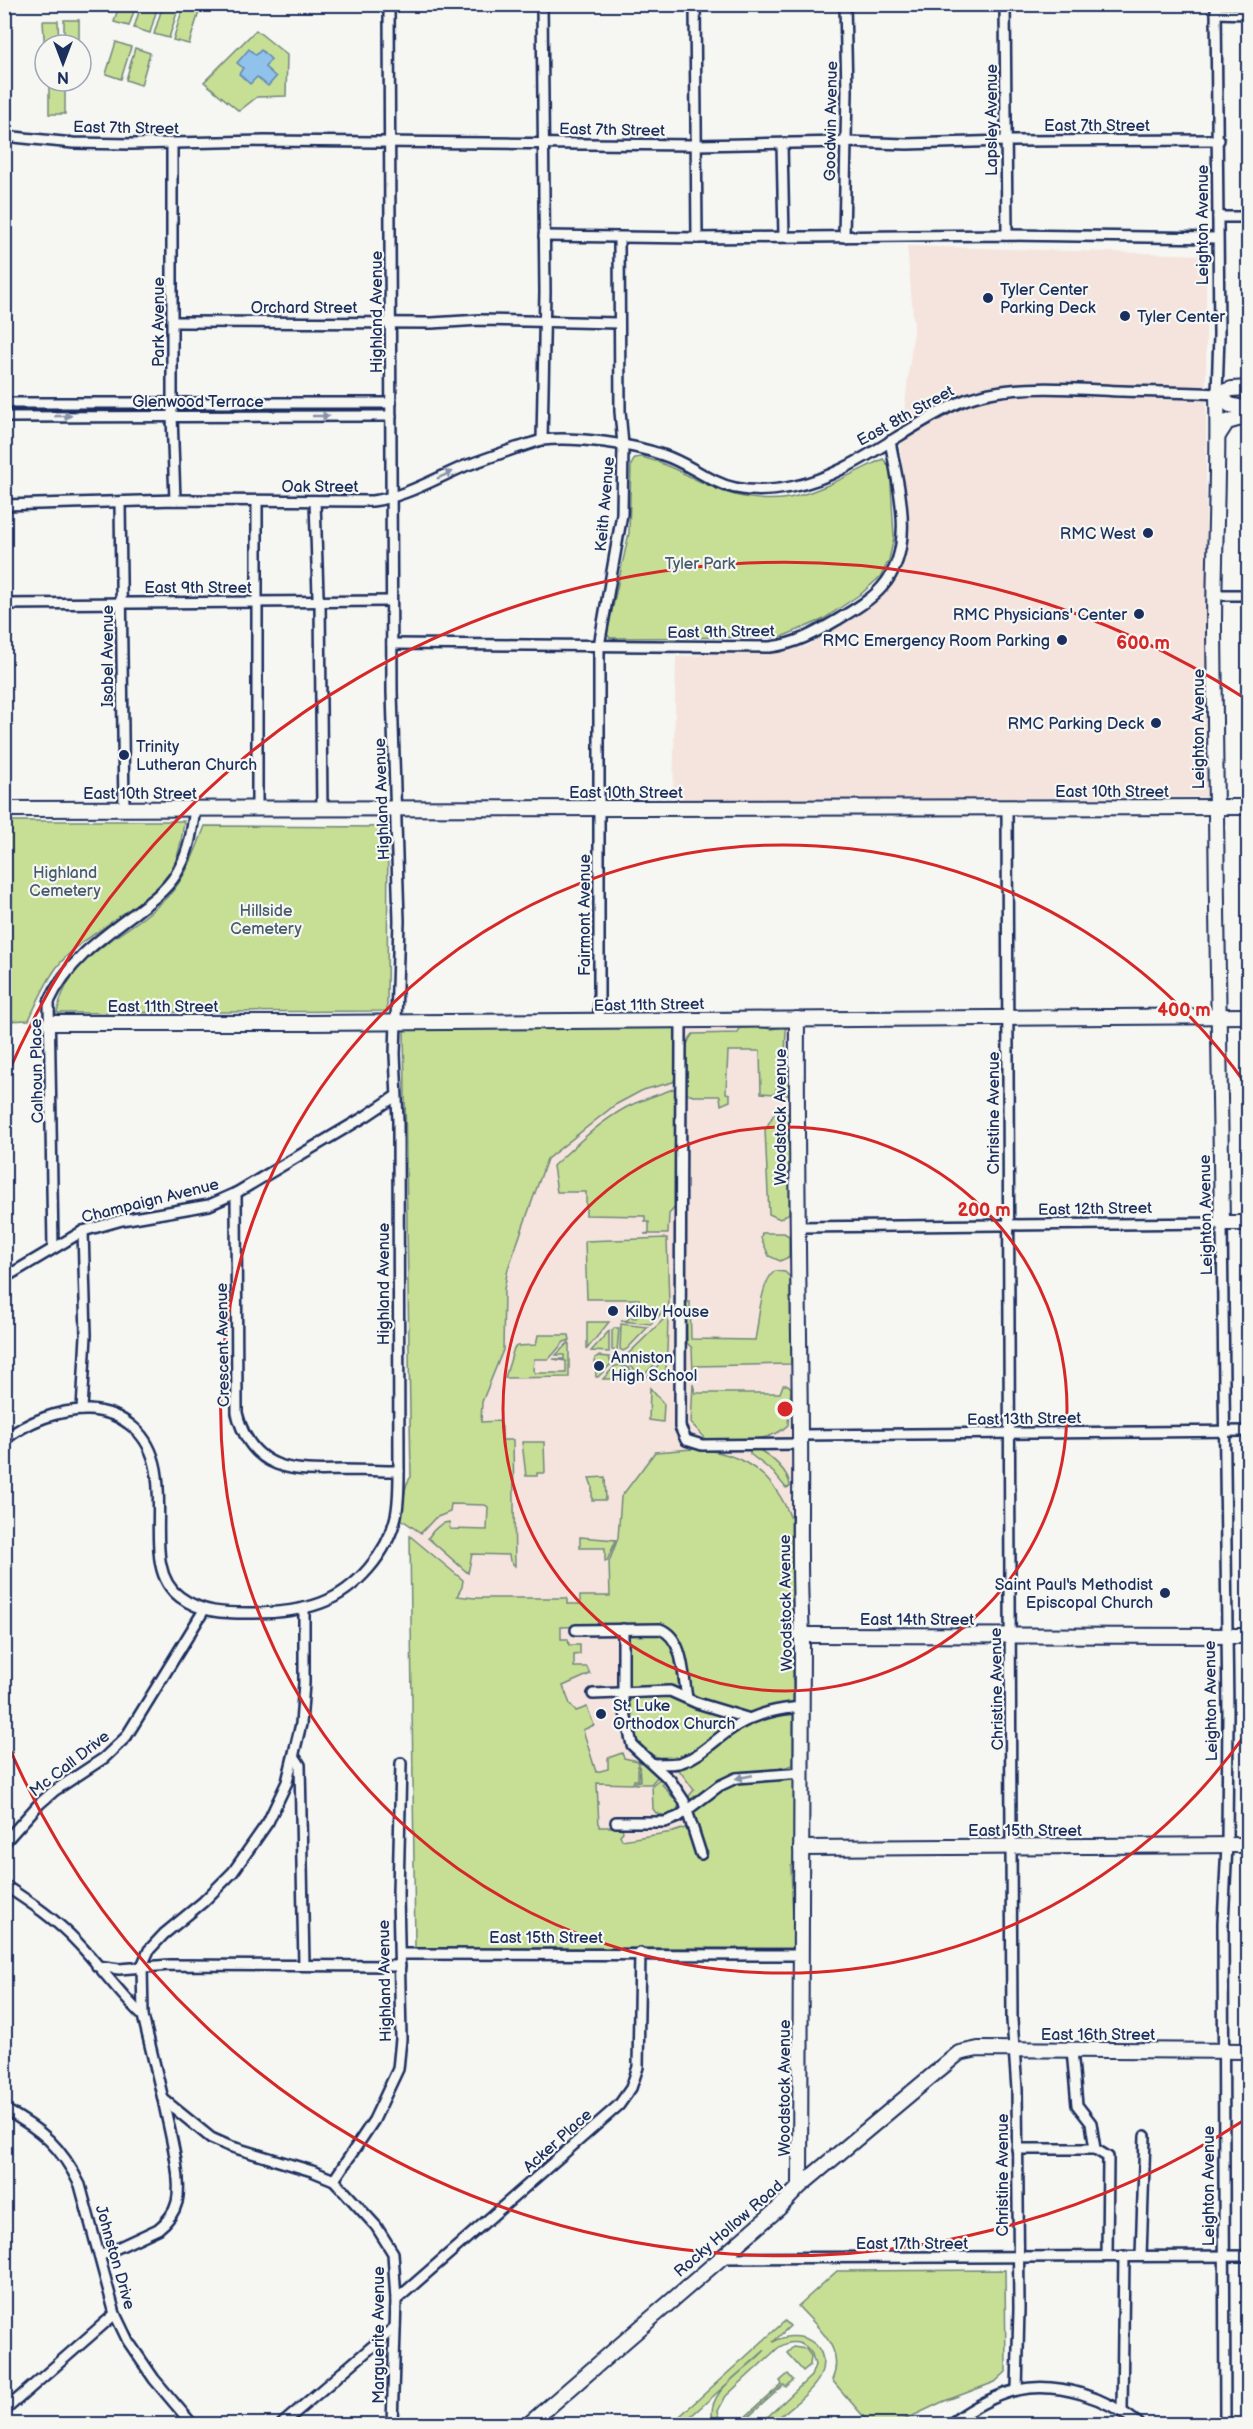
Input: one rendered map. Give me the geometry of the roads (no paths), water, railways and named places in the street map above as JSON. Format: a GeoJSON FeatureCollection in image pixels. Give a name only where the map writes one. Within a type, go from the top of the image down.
{"type":"FeatureCollection","features":[{"type":"Feature","properties":{"kind":"street","name":"Highland Avenue"},"geometry":{"type":"LineString","coordinates":[[304,1608],[330,1598],[370,1567],[392,1530],[398,1503],[398,1121],[396,1096],[399,921],[391,602],[389,4]]}},
{"type":"Feature","properties":{"kind":"street"},"geometry":{"type":"LineString","coordinates":[[542,4],[544,236],[542,440]]}},
{"type":"Feature","properties":{"kind":"street"},"geometry":{"type":"LineString","coordinates":[[695,4],[697,238]]}},
{"type":"Feature","properties":{"kind":"street","name":"Goodwin Avenue"},"geometry":{"type":"LineString","coordinates":[[843,237],[845,4]]}},
{"type":"Feature","properties":{"kind":"street","name":"Lapsley Avenue"},"geometry":{"type":"LineString","coordinates":[[1005,4],[1006,235]]}},
{"type":"Feature","properties":{"kind":"street"},"geometry":{"type":"LineString","coordinates":[[1216,9],[1248,14]]}},
{"type":"Feature","properties":{"kind":"street","name":"Leighton Avenue"},"geometry":{"type":"LineString","coordinates":[[1216,9],[1219,335],[1214,595],[1226,1636],[1227,1845],[1223,1923],[1225,2424]]}},
{"type":"Feature","properties":{"kind":"street","name":"East 7th Street"},"geometry":{"type":"LineString","coordinates":[[4,136],[73,142],[543,142],[696,145],[1219,140]]}},
{"type":"Feature","properties":{"kind":"street","name":"Park Avenue"},"geometry":{"type":"LineString","coordinates":[[172,143],[172,416],[175,500]]}},
{"type":"Feature","properties":{"kind":"street"},"geometry":{"type":"LineString","coordinates":[[782,144],[784,236]]}},
{"type":"Feature","properties":{"kind":"street"},"geometry":{"type":"LineString","coordinates":[[1218,217],[1248,217]]}},
{"type":"Feature","properties":{"kind":"street"},"geometry":{"type":"LineString","coordinates":[[544,236],[697,238],[1006,235],[1217,238]]}},
{"type":"Feature","properties":{"kind":"street","name":"Keith Avenue"},"geometry":{"type":"LineString","coordinates":[[598,808],[599,646],[619,536],[623,445],[618,323],[619,238]]}},
{"type":"Feature","properties":{"kind":"street","name":"Orchard Street"},"geometry":{"type":"LineString","coordinates":[[173,322],[391,323],[480,320],[618,323]]}},
{"type":"Feature","properties":{"kind":"street","name":"East 8th Street"},"geometry":{"type":"LineString","coordinates":[[623,445],[665,455],[717,482],[736,489],[765,491],[794,487],[822,478],[961,402],[1007,391],[1167,390],[1217,394],[1232,389],[1248,388]]}},
{"type":"Feature","properties":{"kind":"street","name":"East 8th Street"},"geometry":{"type":"LineString","coordinates":[[1217,394],[1230,405],[1248,408]]}},
{"type":"Feature","properties":{"kind":"street","name":"Glenwood Terrace"},"geometry":{"type":"LineString","coordinates":[[4,403],[391,403]]}},
{"type":"Feature","properties":{"kind":"street"},"geometry":{"type":"LineString","coordinates":[[101,403],[102,416]]}},
{"type":"Feature","properties":{"kind":"street"},"geometry":{"type":"LineString","coordinates":[[292,403],[292,416]]}},
{"type":"Feature","properties":{"kind":"street","name":"Glenwood Terrace"},"geometry":{"type":"LineString","coordinates":[[4,417],[391,416]]}},
{"type":"Feature","properties":{"kind":"street"},"geometry":{"type":"LineString","coordinates":[[1218,436],[1227,422],[1248,416]]}},
{"type":"Feature","properties":{"kind":"street","name":"Oak Street"},"geometry":{"type":"LineString","coordinates":[[4,505],[175,500],[392,499],[465,466],[542,440],[623,445]]}},
{"type":"Feature","properties":{"kind":"street","name":"East 9th Street"},"geometry":{"type":"LineString","coordinates":[[392,644],[770,647],[788,645],[807,638],[850,612],[881,588],[893,570],[902,538],[901,507],[890,441]]}},
{"type":"Feature","properties":{"kind":"street"},"geometry":{"type":"LineString","coordinates":[[257,501],[258,809]]}},
{"type":"Feature","properties":{"kind":"street"},"geometry":{"type":"LineString","coordinates":[[315,501],[320,602],[322,809]]}},
{"type":"Feature","properties":{"kind":"street","name":"Isabel Avenue"},"geometry":{"type":"LineString","coordinates":[[120,503],[123,602],[121,687],[123,809]]}},
{"type":"Feature","properties":{"kind":"street"},"geometry":{"type":"LineString","coordinates":[[1214,595],[1248,595]]}},
{"type":"Feature","properties":{"kind":"street","name":"East 9th Street"},"geometry":{"type":"LineString","coordinates":[[4,604],[391,602]]}},
{"type":"Feature","properties":{"kind":"street","name":"Christine Avenue"},"geometry":{"type":"LineString","coordinates":[[1007,807],[1012,2020],[1015,2050],[1017,2149],[1017,2390]]}},
{"type":"Feature","properties":{"kind":"street","name":"East 10th Street"},"geometry":{"type":"LineString","coordinates":[[4,809],[1248,807]]}},
{"type":"Feature","properties":{"kind":"street","name":"Fairmont Avenue"},"geometry":{"type":"LineString","coordinates":[[598,808],[599,1021]]}},
{"type":"Feature","properties":{"kind":"street","name":"Calhoun Place"},"geometry":{"type":"LineString","coordinates":[[53,1247],[49,1002],[54,990],[74,963],[168,886],[180,868],[189,846],[195,809]]}},
{"type":"Feature","properties":{"kind":"street","name":"East 11th Street"},"geometry":{"type":"LineString","coordinates":[[50,1023],[1248,1016]]}},
{"type":"Feature","properties":{"kind":"street","name":"Woodstock Avenue"},"geometry":{"type":"LineString","coordinates":[[797,1019],[796,1185],[802,1635],[800,2186]]}},
{"type":"Feature","properties":{"kind":"street","name":"East 13th Street"},"geometry":{"type":"LineString","coordinates":[[681,1020],[680,1427],[686,1440],[702,1445],[1009,1433],[1248,1431]]}},
{"type":"Feature","properties":{"kind":"street","name":"Champaign Avenue"},"geometry":{"type":"LineString","coordinates":[[4,1278],[83,1231],[122,1220],[209,1205],[236,1193],[396,1096]]}},
{"type":"Feature","properties":{"kind":"street","name":"Crescent Avenue"},"geometry":{"type":"LineString","coordinates":[[236,1193],[237,1413],[241,1429],[248,1442],[262,1457],[289,1469],[399,1471]]}},
{"type":"Feature","properties":{"kind":"street","name":"East 12th Street"},"geometry":{"type":"LineString","coordinates":[[798,1227],[1248,1223]]}},
{"type":"Feature","properties":{"kind":"street"},"geometry":{"type":"LineString","coordinates":[[82,1410],[86,1335],[83,1231]]}},
{"type":"Feature","properties":{"kind":"street"},"geometry":{"type":"LineString","coordinates":[[4,1440],[27,1425],[45,1418],[82,1410],[110,1413],[126,1421],[148,1443],[159,1479],[159,1557],[166,1581],[180,1597],[204,1610],[222,1612],[279,1612],[304,1608],[304,1683],[301,1724],[294,1756],[278,1802],[246,1856],[203,1902],[156,1941],[142,1966],[143,2016],[163,2099],[178,2179],[177,2204],[166,2223],[158,2229],[100,2256]]}},
{"type":"Feature","properties":{"kind":"street","name":"Mc Call Drive"},"geometry":{"type":"LineString","coordinates":[[4,1843],[38,1805],[54,1791],[104,1758],[126,1737],[204,1610]]}},
{"type":"Feature","properties":{"kind":"street"},"geometry":{"type":"LineString","coordinates":[[622,1629],[622,1692],[632,1745],[670,1780],[687,1809],[701,1854]]}},
{"type":"Feature","properties":{"kind":"street"},"geometry":{"type":"LineString","coordinates":[[576,1630],[660,1629],[667,1632],[677,1646],[687,1698]]}},
{"type":"Feature","properties":{"kind":"street","name":"East 14th Street"},"geometry":{"type":"LineString","coordinates":[[802,1635],[1248,1636]]}},
{"type":"Feature","properties":{"kind":"street"},"geometry":{"type":"LineString","coordinates":[[593,1694],[670,1691],[697,1703],[750,1719]]}},
{"type":"Feature","properties":{"kind":"street"},"geometry":{"type":"LineString","coordinates":[[654,1764],[680,1763],[697,1755],[734,1727],[750,1719],[774,1709],[802,1707]]}},
{"type":"Feature","properties":{"kind":"street"},"geometry":{"type":"LineString","coordinates":[[294,1756],[300,1765],[304,1965]]}},
{"type":"Feature","properties":{"kind":"street","name":"Highland Avenue"},"geometry":{"type":"LineString","coordinates":[[334,2180],[374,2120],[398,2069],[401,2039],[398,1893],[401,1763]]}},
{"type":"Feature","properties":{"kind":"street"},"geometry":{"type":"LineString","coordinates":[[616,1822],[665,1822],[678,1817],[718,1786],[736,1778],[802,1773]]}},
{"type":"Feature","properties":{"kind":"street","name":"East 15th Street"},"geometry":{"type":"LineString","coordinates":[[801,1848],[1248,1845]]}},
{"type":"Feature","properties":{"kind":"street"},"geometry":{"type":"LineString","coordinates":[[4,1885],[39,1909],[77,1941],[117,1991],[143,2016]]}},
{"type":"Feature","properties":{"kind":"street","name":"Acker Place"},"geometry":{"type":"LineString","coordinates":[[396,2300],[619,2105],[631,2088],[640,2056],[640,1953]]}},
{"type":"Feature","properties":{"kind":"street","name":"East 15th Street"},"geometry":{"type":"LineString","coordinates":[[400,1954],[801,1955]]}},
{"type":"Feature","properties":{"kind":"street"},"geometry":{"type":"LineString","coordinates":[[97,1966],[119,1969],[142,1966],[400,1966]]}},
{"type":"Feature","properties":{"kind":"street","name":"East 16th Street"},"geometry":{"type":"LineString","coordinates":[[950,2059],[959,2053],[978,2049],[1248,2051]]}},
{"type":"Feature","properties":{"kind":"street"},"geometry":{"type":"LineString","coordinates":[[1072,2050],[1077,2105],[1090,2123],[1095,2150]]}},
{"type":"Feature","properties":{"kind":"street","name":"Rocky Hollow Road"},"geometry":{"type":"LineString","coordinates":[[529,2424],[779,2208],[800,2186],[950,2059]]}},
{"type":"Feature","properties":{"kind":"street","name":"Marguerite Avenue"},"geometry":{"type":"LineString","coordinates":[[163,2099],[211,2138],[334,2180],[376,2226],[393,2253],[396,2300],[392,2424]]}},
{"type":"Feature","properties":{"kind":"street","name":"Johnston Drive"},"geometry":{"type":"LineString","coordinates":[[4,2109],[44,2133],[71,2165],[80,2185],[115,2314],[128,2341],[154,2379],[192,2424]]}},
{"type":"Feature","properties":{"kind":"street"},"geometry":{"type":"LineString","coordinates":[[1141,2256],[1145,2136]]}},
{"type":"Feature","properties":{"kind":"street"},"geometry":{"type":"LineString","coordinates":[[1017,2149],[1095,2150],[1108,2157],[1107,2256]]}},
{"type":"Feature","properties":{"kind":"street"},"geometry":{"type":"LineString","coordinates":[[1122,2411],[1124,2256]]}},
{"type":"Feature","properties":{"kind":"street","name":"East 17th Street"},"geometry":{"type":"LineString","coordinates":[[720,2258],[1248,2256]]}},
{"type":"Feature","properties":{"kind":"street"},"geometry":{"type":"LineString","coordinates":[[4,2411],[115,2314]]}},
{"type":"Feature","properties":{"kind":"street"},"geometry":{"type":"LineString","coordinates":[[282,2424],[395,2327]]}},
{"type":"Feature","properties":{"kind":"street"},"geometry":{"type":"LineString","coordinates":[[950,2424],[970,2409],[1017,2390],[1053,2389],[1091,2396],[1122,2411],[1139,2424]]}},
{"type":"Feature","properties":{"kind":"water"},"geometry":{"type":"Polygon","coordinates":[[[249,49],[256,55],[261,50],[271,59],[265,67],[276,77],[268,86],[257,77],[250,84],[239,74],[243,68],[237,63],[249,49]]]}},
{"type":"Feature","properties":{"kind":"place","name":"Tyler Center Parking Deck"},"geometry":{"type":"Point","coordinates":[988,298]}},
{"type":"Feature","properties":{"kind":"place","name":"Tyler Center"},"geometry":{"type":"Point","coordinates":[1125,316]}},
{"type":"Feature","properties":{"kind":"place","name":"RMC West"},"geometry":{"type":"Point","coordinates":[1148,533]}},
{"type":"Feature","properties":{"kind":"place","name":"RMC Physicians' Center"},"geometry":{"type":"Point","coordinates":[1139,614]}},
{"type":"Feature","properties":{"kind":"place","name":"RMC Emergency Room Parking"},"geometry":{"type":"Point","coordinates":[1062,640]}},
{"type":"Feature","properties":{"kind":"place","name":"RMC Parking Deck"},"geometry":{"type":"Point","coordinates":[1156,723]}},
{"type":"Feature","properties":{"kind":"place","name":"Trinity Lutheran Church"},"geometry":{"type":"Point","coordinates":[124,755]}},
{"type":"Feature","properties":{"kind":"place","name":"Kilby House"},"geometry":{"type":"Point","coordinates":[613,1311]}},
{"type":"Feature","properties":{"kind":"place","name":"Anniston High School"},"geometry":{"type":"Point","coordinates":[599,1366]}},
{"type":"Feature","properties":{"kind":"place","name":"Saint Paul's Methodist Episcopal Church"},"geometry":{"type":"Point","coordinates":[1165,1593]}},
{"type":"Feature","properties":{"kind":"place","name":"St. Luke Orthodox Church"},"geometry":{"type":"Point","coordinates":[601,1714]}},
{"type":"Feature","properties":{"kind":"park label","name":"Tyler Park"},"geometry":{"type":"Point","coordinates":[700,563]}},
{"type":"Feature","properties":{"kind":"park label","name":"Highland Cemetery"},"geometry":{"type":"Point","coordinates":[65,881]}},
{"type":"Feature","properties":{"kind":"park label","name":"Hillside Cemetery"},"geometry":{"type":"Point","coordinates":[266,919]}}]}
